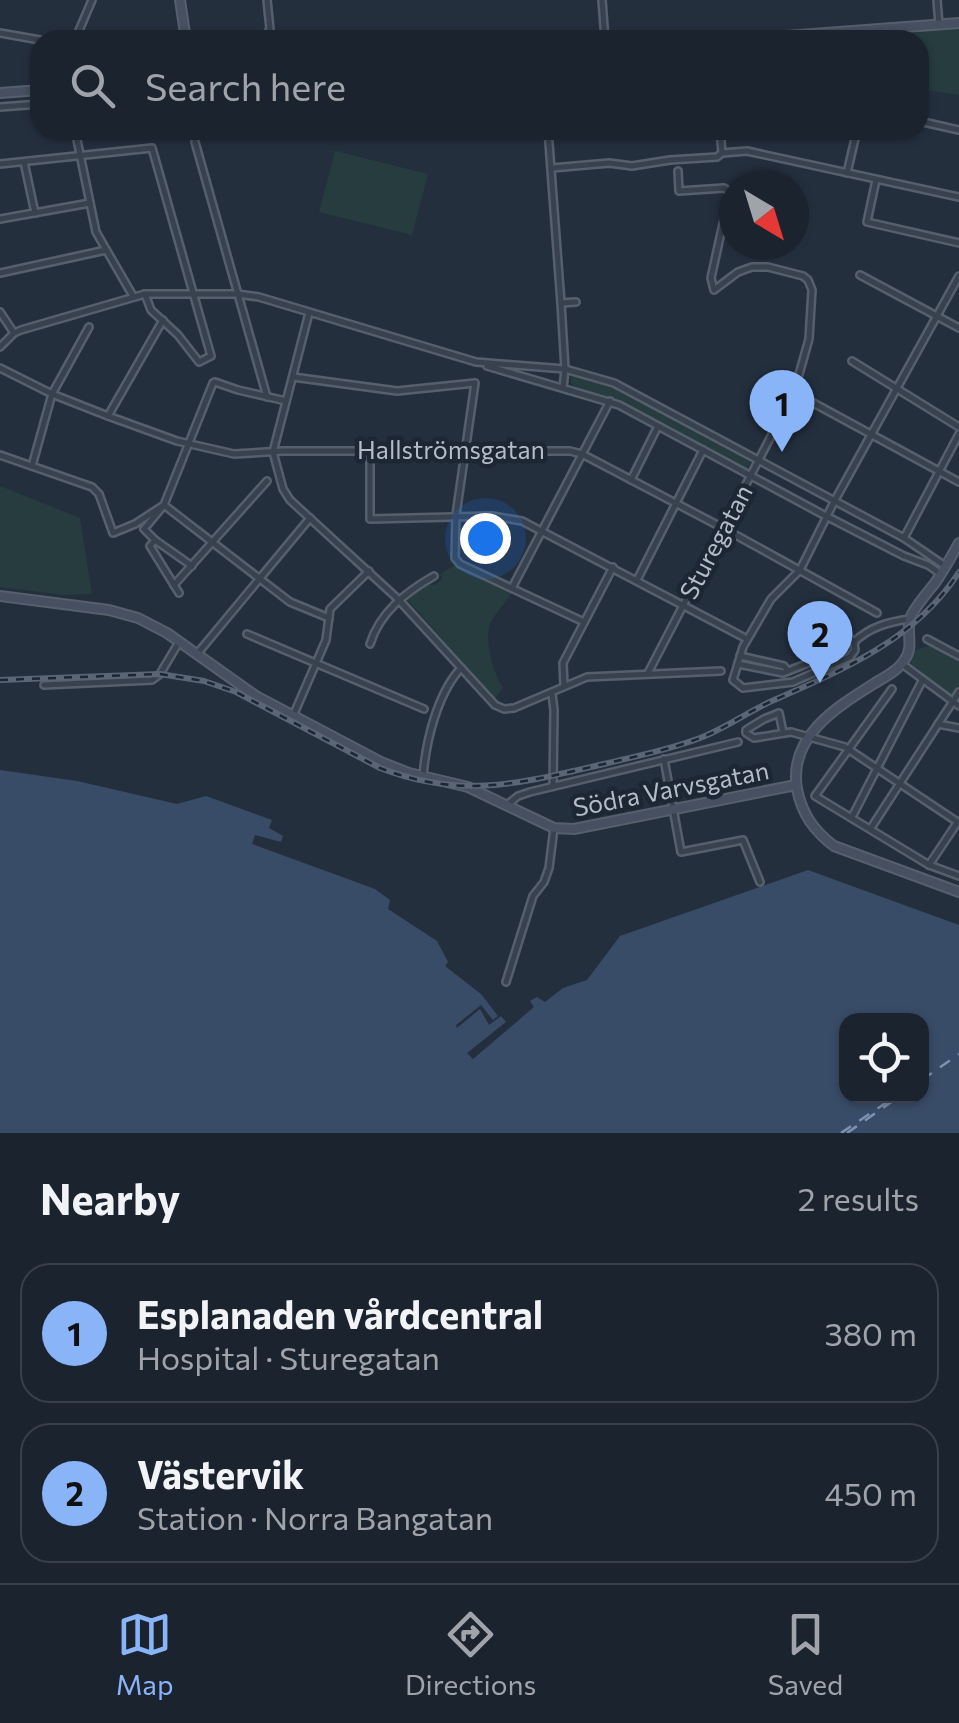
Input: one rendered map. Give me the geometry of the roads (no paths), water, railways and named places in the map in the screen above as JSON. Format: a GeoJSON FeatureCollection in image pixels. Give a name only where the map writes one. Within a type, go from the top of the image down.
{"type":"FeatureCollection","features":[{"type":"Feature","properties":{"kind":"street"},"geometry":{"type":"LineString","coordinates":[[79,30],[92,0]]}},
{"type":"Feature","properties":{"kind":"street"},"geometry":{"type":"LineString","coordinates":[[180,0],[184,30]]}},
{"type":"Feature","properties":{"kind":"street"},"geometry":{"type":"LineString","coordinates":[[267,0],[269,30]]}},
{"type":"Feature","properties":{"kind":"street"},"geometry":{"type":"LineString","coordinates":[[602,0],[604,30]]}},
{"type":"Feature","properties":{"kind":"street"},"geometry":{"type":"LineString","coordinates":[[937,0],[939,25]]}},
{"type":"Feature","properties":{"kind":"street"},"geometry":{"type":"LineString","coordinates":[[870,30],[959,23]]}},
{"type":"Feature","properties":{"kind":"street"},"geometry":{"type":"LineString","coordinates":[[0,33],[30,38]]}},
{"type":"Feature","properties":{"kind":"street"},"geometry":{"type":"LineString","coordinates":[[0,93],[30,91]]}},
{"type":"Feature","properties":{"kind":"street"},"geometry":{"type":"LineString","coordinates":[[0,107],[30,105]]}},
{"type":"Feature","properties":{"kind":"street"},"geometry":{"type":"LineString","coordinates":[[929,123],[959,130]]}},
{"type":"Feature","properties":{"kind":"street"},"geometry":{"type":"LineString","coordinates":[[77,140],[96,232],[134,296]]}},
{"type":"Feature","properties":{"kind":"street"},"geometry":{"type":"LineString","coordinates":[[549,140],[565,369],[563,388]]}},
{"type":"Feature","properties":{"kind":"street"},"geometry":{"type":"LineString","coordinates":[[721,140],[722,153]]}},
{"type":"Feature","properties":{"kind":"street"},"geometry":{"type":"LineString","coordinates":[[847,173],[855,140]]}},
{"type":"Feature","properties":{"kind":"street"},"geometry":{"type":"LineString","coordinates":[[196,142],[266,397]]}},
{"type":"Feature","properties":{"kind":"street"},"geometry":{"type":"LineString","coordinates":[[0,164],[152,148],[211,356],[198,362],[185,343],[151,310],[144,294]]}},
{"type":"Feature","properties":{"kind":"street"},"geometry":{"type":"LineString","coordinates":[[551,168],[632,166],[747,151],[959,198]]}},
{"type":"Feature","properties":{"kind":"street"},"geometry":{"type":"LineString","coordinates":[[24,161],[35,213]]}},
{"type":"Feature","properties":{"kind":"street","name":"Sturegatan"},"geometry":{"type":"LineString","coordinates":[[648,673],[794,392],[810,339],[812,290],[808,280],[798,274],[752,266],[714,290],[711,278],[730,192],[724,188],[679,191],[678,172]]}},
{"type":"Feature","properties":{"kind":"street"},"geometry":{"type":"LineString","coordinates":[[876,180],[867,222],[959,243]]}},
{"type":"Feature","properties":{"kind":"street"},"geometry":{"type":"LineString","coordinates":[[0,219],[90,203]]}},
{"type":"Feature","properties":{"kind":"street"},"geometry":{"type":"LineString","coordinates":[[0,273],[106,250]]}},
{"type":"Feature","properties":{"kind":"street"},"geometry":{"type":"LineString","coordinates":[[860,275],[959,328]]}},
{"type":"Feature","properties":{"kind":"street"},"geometry":{"type":"LineString","coordinates":[[738,664],[776,673],[821,658],[840,637],[848,637],[856,648],[850,656],[793,682],[743,688],[732,677],[747,639],[771,598],[800,570],[959,276]]}},
{"type":"Feature","properties":{"kind":"street"},"geometry":{"type":"LineString","coordinates":[[0,347],[14,332],[144,294],[259,296],[610,401],[904,556],[944,570]]}},
{"type":"Feature","properties":{"kind":"street"},"geometry":{"type":"LineString","coordinates":[[561,304],[576,302]]}},
{"type":"Feature","properties":{"kind":"street"},"geometry":{"type":"LineString","coordinates":[[0,312],[14,332]]}},
{"type":"Feature","properties":{"kind":"street"},"geometry":{"type":"LineString","coordinates":[[309,313],[273,452],[287,495],[398,599],[500,708],[514,708],[588,677],[721,671]]}},
{"type":"Feature","properties":{"kind":"street"},"geometry":{"type":"LineString","coordinates":[[108,416],[162,320]]}},
{"type":"Feature","properties":{"kind":"street"},"geometry":{"type":"LineString","coordinates":[[32,466],[52,394],[89,327]]}},
{"type":"Feature","properties":{"kind":"street"},"geometry":{"type":"LineString","coordinates":[[852,361],[959,426]]}},
{"type":"Feature","properties":{"kind":"street"},"geometry":{"type":"LineString","coordinates":[[477,363],[565,369],[625,387],[904,538],[944,570]]}},
{"type":"Feature","properties":{"kind":"street","name":"Hallströmsgatan"},"geometry":{"type":"LineString","coordinates":[[0,368],[108,416],[188,444],[234,454],[570,450],[877,613]]}},
{"type":"Feature","properties":{"kind":"street"},"geometry":{"type":"LineString","coordinates":[[293,377],[397,391],[473,381],[476,384],[454,555],[457,561],[584,622]]}},
{"type":"Feature","properties":{"kind":"street"},"geometry":{"type":"LineString","coordinates":[[192,566],[144,529],[164,505],[212,385],[216,382],[286,401]]}},
{"type":"Feature","properties":{"kind":"street"},"geometry":{"type":"LineString","coordinates":[[794,392],[959,482]]}},
{"type":"Feature","properties":{"kind":"street"},"geometry":{"type":"LineString","coordinates":[[512,588],[610,401]]}},
{"type":"Feature","properties":{"kind":"street"},"geometry":{"type":"LineString","coordinates":[[631,480],[658,426]]}},
{"type":"Feature","properties":{"kind":"street"},"geometry":{"type":"LineString","coordinates":[[904,538],[959,434]]}},
{"type":"Feature","properties":{"kind":"street"},"geometry":{"type":"LineString","coordinates":[[370,450],[370,519],[501,516],[522,521],[747,639]]}},
{"type":"Feature","properties":{"kind":"street"},"geometry":{"type":"LineString","coordinates":[[637,580],[704,450]]}},
{"type":"Feature","properties":{"kind":"street"},"geometry":{"type":"LineString","coordinates":[[0,455],[95,488],[113,533],[164,505]]}},
{"type":"Feature","properties":{"kind":"street"},"geometry":{"type":"LineString","coordinates":[[174,585],[266,482]]}},
{"type":"Feature","properties":{"kind":"street"},"geometry":{"type":"LineString","coordinates":[[164,505],[290,602],[329,618]]}},
{"type":"Feature","properties":{"kind":"street"},"geometry":{"type":"LineString","coordinates":[[197,654],[310,518]]}},
{"type":"Feature","properties":{"kind":"street"},"geometry":{"type":"LineString","coordinates":[[155,540],[150,546],[179,594]]}},
{"type":"Feature","properties":{"kind":"street"},"geometry":{"type":"LineString","coordinates":[[959,543],[909,618],[910,649],[902,664],[830,713],[810,736],[798,766],[796,785],[811,824],[834,846],[959,892]]}},
{"type":"Feature","properties":{"kind":"street"},"geometry":{"type":"LineString","coordinates":[[564,686],[563,662],[613,566]]}},
{"type":"Feature","properties":{"kind":"street"},"geometry":{"type":"LineString","coordinates":[[293,716],[326,640],[330,609],[368,571]]}},
{"type":"Feature","properties":{"kind":"street"},"geometry":{"type":"LineString","coordinates":[[370,644],[398,599],[434,576]]}},
{"type":"Feature","properties":{"kind":"street","name":"Södra Varvsgatan"},"geometry":{"type":"LineString","coordinates":[[0,596],[123,614],[152,624],[256,696],[380,762],[462,785],[554,828],[574,829],[796,785]]}},
{"type":"Feature","properties":{"kind":"street"},"geometry":{"type":"LineString","coordinates":[[854,642],[880,624],[909,618]]}},
{"type":"Feature","properties":{"kind":"street"},"geometry":{"type":"LineString","coordinates":[[247,634],[424,708]]}},
{"type":"Feature","properties":{"kind":"street"},"geometry":{"type":"LineString","coordinates":[[926,639],[959,656]]}},
{"type":"Feature","properties":{"kind":"street"},"geometry":{"type":"LineString","coordinates":[[44,685],[152,680],[160,674],[179,642]]}},
{"type":"Feature","properties":{"kind":"street"},"geometry":{"type":"LineString","coordinates":[[740,656],[784,666],[788,671]]}},
{"type":"Feature","properties":{"kind":"street"},"geometry":{"type":"LineString","coordinates":[[902,664],[956,704]]}},
{"type":"Feature","properties":{"kind":"street"},"geometry":{"type":"LineString","coordinates":[[422,776],[428,738],[448,684],[461,668]]}},
{"type":"Feature","properties":{"kind":"street"},"geometry":{"type":"LineString","coordinates":[[852,817],[922,681]]}},
{"type":"Feature","properties":{"kind":"street"},"geometry":{"type":"LineString","coordinates":[[892,689],[815,796],[929,865],[959,876]]}},
{"type":"Feature","properties":{"kind":"street"},"geometry":{"type":"LineString","coordinates":[[552,692],[553,786]]}},
{"type":"Feature","properties":{"kind":"street"},"geometry":{"type":"LineString","coordinates":[[871,829],[938,724],[956,704],[959,692]]}},
{"type":"Feature","properties":{"kind":"street"},"geometry":{"type":"LineString","coordinates":[[783,732],[778,713],[752,725],[746,733],[754,738],[783,732],[810,736],[849,749],[959,822],[929,865]]}},
{"type":"Feature","properties":{"kind":"street"},"geometry":{"type":"LineString","coordinates":[[938,724],[959,728]]}},
{"type":"Feature","properties":{"kind":"street"},"geometry":{"type":"LineString","coordinates":[[507,805],[523,794],[738,742]]}},
{"type":"Feature","properties":{"kind":"street"},"geometry":{"type":"LineString","coordinates":[[664,759],[682,852],[743,840],[760,882]]}},
{"type":"Feature","properties":{"kind":"street"},"geometry":{"type":"LineString","coordinates":[[506,982],[533,896],[549,868],[554,828]]}},
{"type":"Feature","properties":{"kind":"water"},"geometry":{"type":"Polygon","coordinates":[[[0,770],[77,781],[177,804],[206,796],[272,820],[269,828],[283,836],[281,842],[255,835],[252,844],[375,889],[390,900],[388,909],[437,941],[448,962],[445,966],[481,994],[498,1016],[493,1020],[481,1005],[457,1028],[480,1009],[489,1025],[501,1016],[506,1022],[467,1053],[473,1059],[534,1007],[530,1001],[537,997],[545,1002],[563,988],[587,980],[620,936],[808,870],[959,925],[959,1133],[0,1133],[0,770]]]}},
{"type":"Feature","properties":{"kind":"railway"},"geometry":{"type":"LineString","coordinates":[[0,680],[160,674],[204,681],[236,692],[380,768],[410,778],[465,786],[519,782],[676,746],[710,734],[877,650],[922,616],[959,572]]}},
{"type":"Feature","properties":{"kind":"place","name":"Esplanaden vårdcentral"},"geometry":{"type":"Point","coordinates":[782,452]}},
{"type":"Feature","properties":{"kind":"place","name":"Västervik"},"geometry":{"type":"Point","coordinates":[820,683]}}]}
